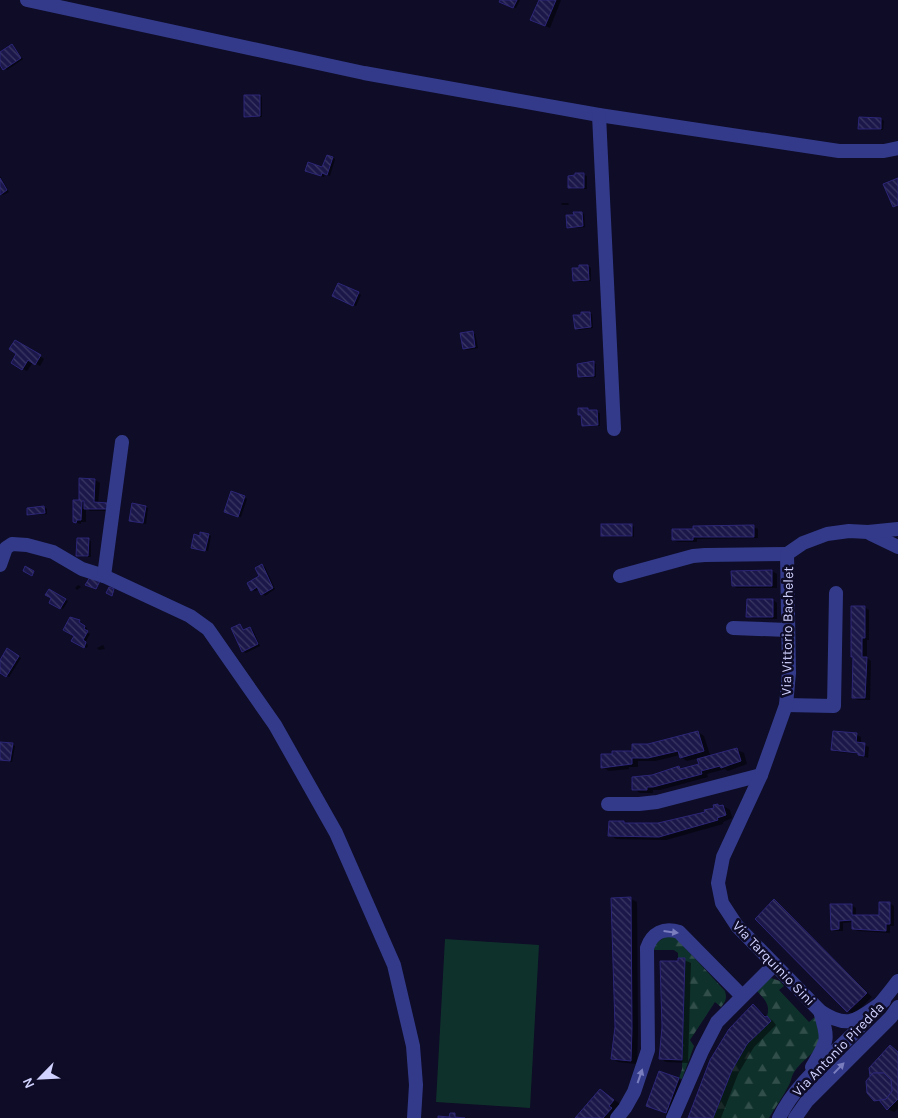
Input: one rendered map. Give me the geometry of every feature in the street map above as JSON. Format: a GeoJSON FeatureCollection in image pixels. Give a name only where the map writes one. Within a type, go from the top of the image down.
{"type":"FeatureCollection","features":[{"type":"Feature","properties":{"kind":"street"},"geometry":{"type":"LineString","coordinates":[[27,0],[364,73],[599,116],[840,151],[884,151],[898,148]]}},
{"type":"Feature","properties":{"kind":"street"},"geometry":{"type":"LineString","coordinates":[[599,116],[614,430]]}},
{"type":"Feature","properties":{"kind":"street"},"geometry":{"type":"LineString","coordinates":[[104,576],[122,442]]}},
{"type":"Feature","properties":{"kind":"street","name":"Via Vittorio Bachelet"},"geometry":{"type":"LineString","coordinates":[[762,775],[786,705],[789,674],[787,554],[803,543],[827,534],[898,529]]}},
{"type":"Feature","properties":{"kind":"street","name":"Via Vittorio Bachelet"},"geometry":{"type":"LineString","coordinates":[[868,532],[898,547]]}},
{"type":"Feature","properties":{"kind":"street"},"geometry":{"type":"LineString","coordinates":[[0,565],[6,548],[12,544],[27,545],[53,552],[82,569],[104,576],[190,616],[208,629],[275,725],[336,833],[394,965],[413,1046],[416,1085],[414,1118]]}},
{"type":"Feature","properties":{"kind":"street"},"geometry":{"type":"LineString","coordinates":[[620,576],[705,554],[787,554]]}},
{"type":"Feature","properties":{"kind":"street","name":"Via Vittorio Bachelet"},"geometry":{"type":"LineString","coordinates":[[786,705],[834,706],[836,593]]}},
{"type":"Feature","properties":{"kind":"street"},"geometry":{"type":"LineString","coordinates":[[733,628],[788,630]]}},
{"type":"Feature","properties":{"kind":"street"},"geometry":{"type":"LineString","coordinates":[[608,804],[657,802],[762,775]]}},
{"type":"Feature","properties":{"kind":"street","name":"Via Tarquinio Sini"},"geometry":{"type":"LineString","coordinates":[[762,775],[723,857],[718,883],[722,903],[737,926],[774,965],[820,1011],[834,1020],[848,1022],[884,1002]]}},
{"type":"Feature","properties":{"kind":"street"},"geometry":{"type":"LineString","coordinates":[[617,1118],[634,1092],[648,1050],[647,948],[653,936],[668,930],[679,932],[742,996]]}},
{"type":"Feature","properties":{"kind":"street"},"geometry":{"type":"LineString","coordinates":[[673,1118],[702,1051],[717,1022],[774,965]]}},
{"type":"Feature","properties":{"kind":"street","name":"Via Antonio Piredda"},"geometry":{"type":"LineString","coordinates":[[779,1118],[791,1097],[804,1080],[884,1002],[898,981]]}},
{"type":"Feature","properties":{"kind":"street","name":"Via Antonio Piredda"},"geometry":{"type":"LineString","coordinates":[[795,1118],[807,1101],[891,1017],[898,1007]]}},
{"type":"Feature","properties":{"kind":"street","name":"Via Tarquinio Sini"},"geometry":{"type":"LineString","coordinates":[[804,1080],[826,1043],[826,1030],[820,1011]]}},
{"type":"Feature","properties":{"kind":"green space"},"geometry":{"type":"Polygon","coordinates":[[[670,936],[676,938],[725,991],[726,996],[721,1007],[715,1002],[690,1040],[694,1046],[682,1079],[679,1078],[682,1069],[685,959],[678,958],[678,953],[674,950],[654,950],[655,944],[670,936]]]}},
{"type":"Feature","properties":{"kind":"green space"},"geometry":{"type":"Polygon","coordinates":[[[445,939],[539,945],[530,1108],[436,1102],[445,939]]]}},
{"type":"Feature","properties":{"kind":"green space"},"geometry":{"type":"Polygon","coordinates":[[[771,978],[780,981],[784,986],[779,990],[809,1022],[815,1017],[821,1027],[820,1043],[793,1074],[787,1089],[769,1118],[713,1118],[732,1070],[747,1044],[770,1021],[767,1016],[767,1005],[756,990],[771,978]]]}},
{"type":"Feature","properties":{"kind":"building"},"geometry":{"type":"Polygon","coordinates":[[[500,0],[517,0],[513,8],[499,2],[500,0]]]}},
{"type":"Feature","properties":{"kind":"building"},"geometry":{"type":"Polygon","coordinates":[[[539,0],[556,0],[545,26],[530,20],[539,0]]]}},
{"type":"Feature","properties":{"kind":"building"},"geometry":{"type":"Polygon","coordinates":[[[12,44],[21,58],[3,70],[0,65],[0,52],[12,44]]]}},
{"type":"Feature","properties":{"kind":"building"},"geometry":{"type":"Polygon","coordinates":[[[244,95],[260,95],[260,116],[244,117],[244,95]]]}},
{"type":"Feature","properties":{"kind":"building"},"geometry":{"type":"Polygon","coordinates":[[[859,117],[881,118],[881,129],[858,129],[859,117]]]}},
{"type":"Feature","properties":{"kind":"building"},"geometry":{"type":"Polygon","coordinates":[[[327,155],[333,157],[327,175],[322,173],[321,176],[305,171],[308,162],[322,167],[327,155]]]}},
{"type":"Feature","properties":{"kind":"building"},"geometry":{"type":"Polygon","coordinates":[[[575,173],[584,173],[584,188],[568,188],[568,176],[575,175],[575,173]]]}},
{"type":"Feature","properties":{"kind":"building"},"geometry":{"type":"Polygon","coordinates":[[[0,178],[7,190],[0,195],[0,178]]]}},
{"type":"Feature","properties":{"kind":"building"},"geometry":{"type":"Polygon","coordinates":[[[898,178],[898,205],[893,207],[883,184],[898,178]]]}},
{"type":"Feature","properties":{"kind":"building"},"geometry":{"type":"Polygon","coordinates":[[[573,212],[582,212],[583,226],[567,228],[566,215],[574,215],[573,212]]]}},
{"type":"Feature","properties":{"kind":"building"},"geometry":{"type":"Polygon","coordinates":[[[579,265],[588,265],[589,280],[573,281],[572,268],[579,268],[579,265]]]}},
{"type":"Feature","properties":{"kind":"building"},"geometry":{"type":"Polygon","coordinates":[[[338,283],[359,292],[353,306],[332,296],[338,283]]]}},
{"type":"Feature","properties":{"kind":"building"},"geometry":{"type":"Polygon","coordinates":[[[581,312],[590,312],[591,327],[575,329],[573,315],[581,315],[581,312]]]}},
{"type":"Feature","properties":{"kind":"building"},"geometry":{"type":"Polygon","coordinates":[[[473,331],[475,347],[463,349],[460,333],[473,331]]]}},
{"type":"Feature","properties":{"kind":"building"},"geometry":{"type":"Polygon","coordinates":[[[15,340],[41,355],[35,365],[28,360],[22,370],[11,363],[16,354],[9,349],[15,340]]]}},
{"type":"Feature","properties":{"kind":"building"},"geometry":{"type":"Polygon","coordinates":[[[594,361],[594,376],[578,377],[577,364],[594,361]]]}},
{"type":"Feature","properties":{"kind":"building"},"geometry":{"type":"Polygon","coordinates":[[[578,408],[597,410],[598,425],[582,426],[581,415],[578,415],[578,408]]]}},
{"type":"Feature","properties":{"kind":"building"},"geometry":{"type":"Polygon","coordinates":[[[79,478],[95,479],[94,502],[108,503],[108,509],[84,509],[84,501],[82,501],[81,520],[77,520],[76,523],[73,522],[73,500],[79,500],[79,478]]]}},
{"type":"Feature","properties":{"kind":"building"},"geometry":{"type":"Polygon","coordinates":[[[231,491],[245,496],[238,517],[224,512],[231,491]]]}},
{"type":"Feature","properties":{"kind":"building"},"geometry":{"type":"Polygon","coordinates":[[[132,503],[146,506],[143,523],[129,521],[132,503]]]}},
{"type":"Feature","properties":{"kind":"building"},"geometry":{"type":"Polygon","coordinates":[[[44,506],[45,513],[27,515],[27,508],[44,506]]]}},
{"type":"Feature","properties":{"kind":"building"},"geometry":{"type":"Polygon","coordinates":[[[601,524],[632,524],[632,536],[601,536],[601,524]]]}},
{"type":"Feature","properties":{"kind":"building"},"geometry":{"type":"Polygon","coordinates":[[[754,525],[754,537],[693,537],[693,540],[672,540],[672,529],[693,529],[693,526],[754,525]]]}},
{"type":"Feature","properties":{"kind":"building"},"geometry":{"type":"Polygon","coordinates":[[[200,532],[209,534],[205,551],[191,548],[194,534],[200,536],[200,532]]]}},
{"type":"Feature","properties":{"kind":"building"},"geometry":{"type":"Polygon","coordinates":[[[77,538],[89,538],[88,556],[76,556],[77,538]]]}},
{"type":"Feature","properties":{"kind":"building"},"geometry":{"type":"Polygon","coordinates":[[[262,564],[273,588],[261,595],[257,587],[251,591],[247,583],[259,576],[255,568],[262,564]]]}},
{"type":"Feature","properties":{"kind":"building"},"geometry":{"type":"Polygon","coordinates":[[[25,566],[34,571],[32,576],[23,571],[25,566]]]}},
{"type":"Feature","properties":{"kind":"building"},"geometry":{"type":"Polygon","coordinates":[[[772,570],[772,586],[732,586],[731,571],[772,570]]]}},
{"type":"Feature","properties":{"kind":"building"},"geometry":{"type":"Polygon","coordinates":[[[90,577],[100,581],[96,589],[85,585],[90,577]]]}},
{"type":"Feature","properties":{"kind":"building"},"geometry":{"type":"Polygon","coordinates":[[[109,587],[114,589],[112,596],[106,593],[109,587]]]}},
{"type":"Feature","properties":{"kind":"building"},"geometry":{"type":"Polygon","coordinates":[[[49,589],[66,599],[60,609],[49,603],[51,598],[45,595],[49,589]]]}},
{"type":"Feature","properties":{"kind":"building"},"geometry":{"type":"Polygon","coordinates":[[[747,599],[773,599],[773,617],[746,617],[747,599]]]}},
{"type":"Feature","properties":{"kind":"building"},"geometry":{"type":"Polygon","coordinates":[[[851,606],[865,606],[865,638],[862,638],[862,657],[867,657],[865,698],[852,698],[851,606]]]}},
{"type":"Feature","properties":{"kind":"building"},"geometry":{"type":"Polygon","coordinates":[[[70,617],[80,620],[79,622],[85,626],[84,629],[88,631],[83,640],[86,642],[84,648],[71,641],[74,636],[63,630],[70,617]]]}},
{"type":"Feature","properties":{"kind":"building"},"geometry":{"type":"Polygon","coordinates":[[[240,624],[243,630],[250,627],[258,644],[242,652],[231,628],[240,624]]]}},
{"type":"Feature","properties":{"kind":"building"},"geometry":{"type":"Polygon","coordinates":[[[7,648],[19,656],[6,677],[0,673],[0,660],[7,648]]]}},
{"type":"Feature","properties":{"kind":"building"},"geometry":{"type":"Polygon","coordinates":[[[698,731],[704,751],[680,758],[678,751],[648,758],[632,758],[632,764],[601,768],[601,754],[612,754],[612,751],[632,751],[632,744],[648,744],[698,731]]]}},
{"type":"Feature","properties":{"kind":"building"},"geometry":{"type":"Polygon","coordinates":[[[833,731],[857,733],[856,742],[865,743],[864,756],[858,755],[858,753],[831,750],[833,731]]]}},
{"type":"Feature","properties":{"kind":"building"},"geometry":{"type":"Polygon","coordinates":[[[0,742],[13,743],[10,761],[0,760],[0,742]]]}},
{"type":"Feature","properties":{"kind":"building"},"geometry":{"type":"Polygon","coordinates":[[[737,748],[741,761],[721,768],[720,766],[701,771],[702,774],[647,787],[647,790],[632,790],[632,777],[652,775],[679,766],[680,769],[699,764],[697,759],[737,748]]]}},
{"type":"Feature","properties":{"kind":"building"},"geometry":{"type":"Polygon","coordinates":[[[718,804],[718,806],[723,805],[726,815],[717,818],[718,820],[659,837],[608,836],[609,821],[658,823],[705,812],[704,810],[714,808],[713,805],[718,804]]]}},
{"type":"Feature","properties":{"kind":"building"},"geometry":{"type":"Polygon","coordinates":[[[631,897],[631,1061],[611,1059],[615,1027],[611,898],[631,897]]]}},
{"type":"Feature","properties":{"kind":"building"},"geometry":{"type":"Polygon","coordinates":[[[774,899],[867,993],[847,1012],[755,919],[774,899]]]}},
{"type":"Feature","properties":{"kind":"building"},"geometry":{"type":"Polygon","coordinates":[[[879,902],[890,902],[890,924],[886,924],[886,931],[852,929],[852,920],[839,921],[839,929],[831,930],[830,904],[852,904],[852,915],[879,915],[879,902]]]}},
{"type":"Feature","properties":{"kind":"building"},"geometry":{"type":"Polygon","coordinates":[[[678,958],[685,958],[682,1060],[659,1059],[662,1027],[660,961],[678,961],[678,958]]]}},
{"type":"Feature","properties":{"kind":"building"},"geometry":{"type":"Polygon","coordinates":[[[753,1004],[771,1021],[747,1044],[732,1070],[713,1118],[688,1118],[710,1060],[729,1029],[753,1004]]]}},
{"type":"Feature","properties":{"kind":"building"},"geometry":{"type":"Polygon","coordinates":[[[890,1045],[898,1052],[898,1099],[887,1110],[879,1100],[886,1099],[892,1091],[891,1080],[884,1073],[873,1073],[870,1076],[869,1068],[890,1045]]]}},
{"type":"Feature","properties":{"kind":"building"},"geometry":{"type":"Polygon","coordinates":[[[659,1071],[679,1078],[666,1113],[646,1106],[659,1071]]]}},
{"type":"Feature","properties":{"kind":"building"},"geometry":{"type":"Polygon","coordinates":[[[873,1073],[884,1073],[891,1080],[892,1091],[886,1099],[874,1101],[867,1093],[866,1081],[873,1073]]]}},
{"type":"Feature","properties":{"kind":"building"},"geometry":{"type":"Polygon","coordinates":[[[600,1089],[614,1100],[609,1106],[612,1108],[603,1118],[575,1118],[600,1089]]]}},
{"type":"Feature","properties":{"kind":"building"},"geometry":{"type":"Polygon","coordinates":[[[450,1113],[455,1113],[455,1117],[465,1118],[438,1118],[438,1116],[449,1117],[450,1113]]]}}]}
